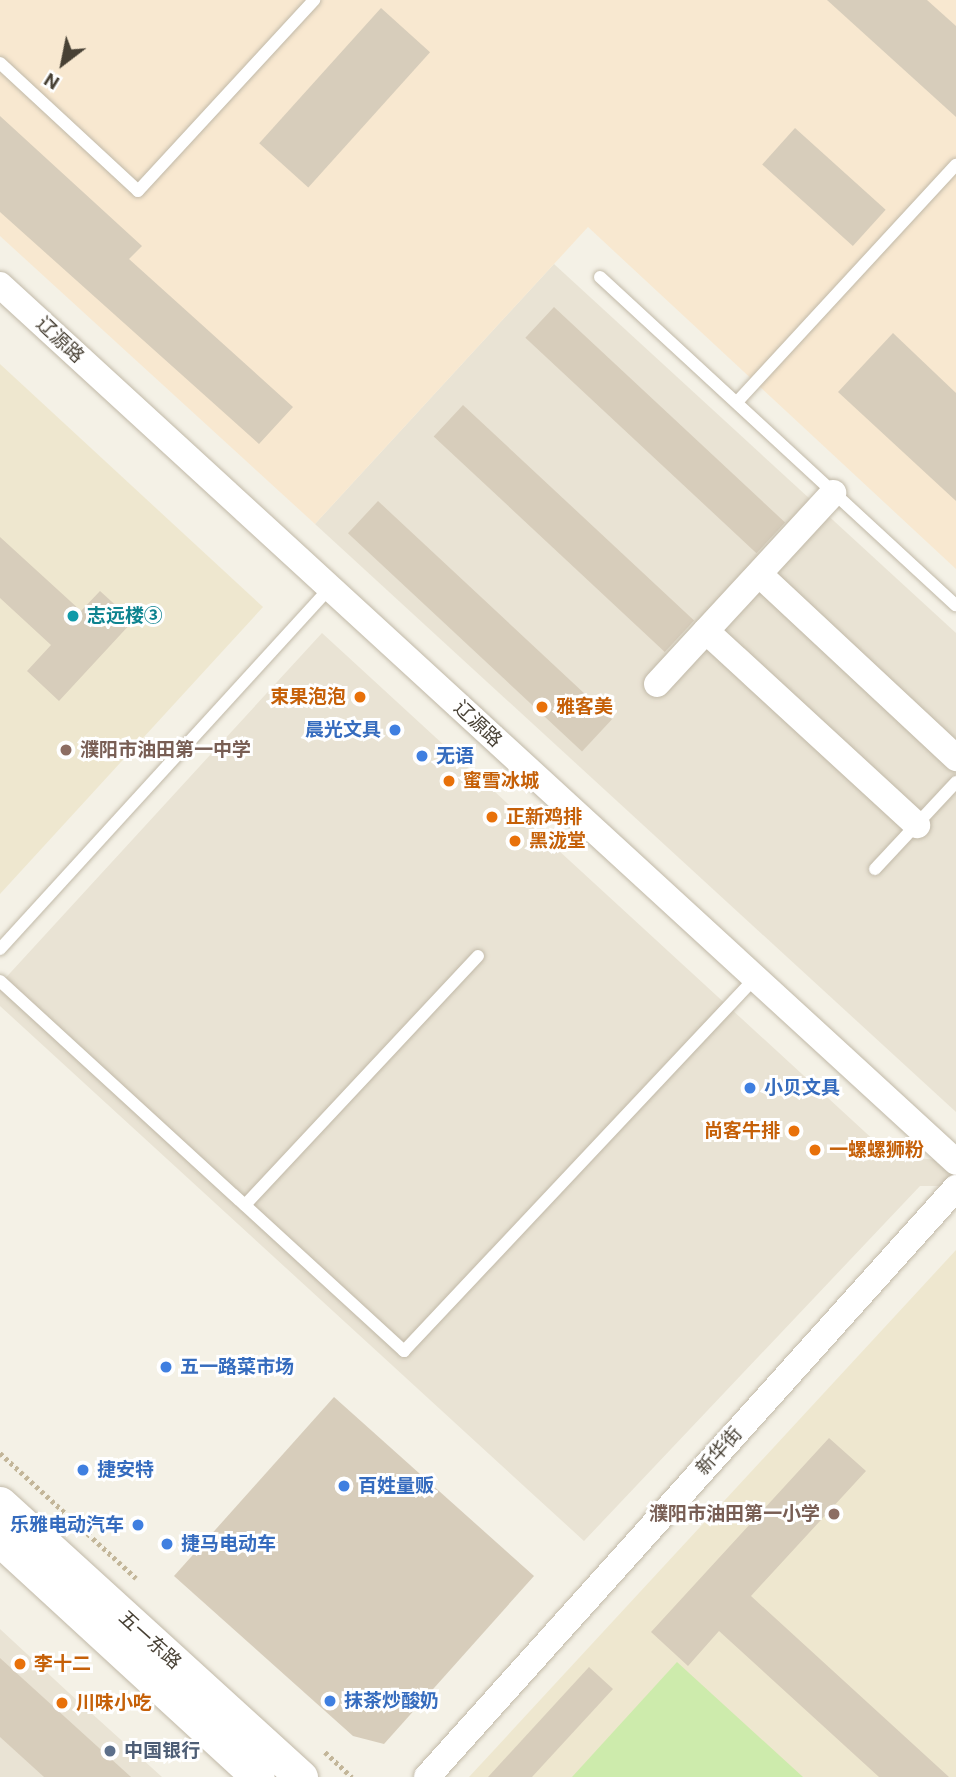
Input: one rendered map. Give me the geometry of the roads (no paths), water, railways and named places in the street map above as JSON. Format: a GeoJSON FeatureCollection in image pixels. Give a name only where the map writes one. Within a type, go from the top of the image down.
{"type":"FeatureCollection","features":[{"type":"Feature","properties":{"kind":"street","name":"辽源路"},"geometry":{"type":"LineString","coordinates":[[0,285],[956,1162]]}},
{"type":"Feature","properties":{"kind":"street"},"geometry":{"type":"LineString","coordinates":[[657,684],[833,493]]}},
{"type":"Feature","properties":{"kind":"street"},"geometry":{"type":"LineString","coordinates":[[759,574],[956,758]]}},
{"type":"Feature","properties":{"kind":"street"},"geometry":{"type":"LineString","coordinates":[[706,631],[917,825]]}},
{"type":"Feature","properties":{"kind":"street","name":"新华街"},"geometry":{"type":"LineString","coordinates":[[427,1777],[956,1188]]}},
{"type":"Feature","properties":{"kind":"street","name":"五一东路"},"geometry":{"type":"LineString","coordinates":[[0,1503],[301,1777]]}},
{"type":"Feature","properties":{"kind":"street","name":"五一东路"},"geometry":{"type":"LineString","coordinates":[[0,1540],[258,1777]]}},
{"type":"Feature","properties":{"kind":"lane"},"geometry":{"type":"LineString","coordinates":[[0,63],[138,191],[314,0]]}},
{"type":"Feature","properties":{"kind":"lane"},"geometry":{"type":"LineString","coordinates":[[737,402],[956,165]]}},
{"type":"Feature","properties":{"kind":"lane"},"geometry":{"type":"LineString","coordinates":[[600,277],[956,605]]}},
{"type":"Feature","properties":{"kind":"lane"},"geometry":{"type":"LineString","coordinates":[[0,949],[330,587]]}},
{"type":"Feature","properties":{"kind":"lane"},"geometry":{"type":"LineString","coordinates":[[875,869],[956,782]]}},
{"type":"Feature","properties":{"kind":"lane"},"geometry":{"type":"LineString","coordinates":[[245,1205],[478,956]]}},
{"type":"Feature","properties":{"kind":"lane"},"geometry":{"type":"LineString","coordinates":[[0,981],[404,1351],[755,978]]}},
{"type":"Feature","properties":{"kind":"place","name":"志远楼③"},"geometry":{"type":"Point","coordinates":[73,616]}},
{"type":"Feature","properties":{"kind":"place","name":"束果泡泡"},"geometry":{"type":"Point","coordinates":[360,697]}},
{"type":"Feature","properties":{"kind":"place","name":"雅客美"},"geometry":{"type":"Point","coordinates":[542,707]}},
{"type":"Feature","properties":{"kind":"place","name":"晨光文具"},"geometry":{"type":"Point","coordinates":[395,730]}},
{"type":"Feature","properties":{"kind":"place","name":"濮阳市油田第一中学"},"geometry":{"type":"Point","coordinates":[66,750]}},
{"type":"Feature","properties":{"kind":"place","name":"无语"},"geometry":{"type":"Point","coordinates":[422,756]}},
{"type":"Feature","properties":{"kind":"place","name":"蜜雪冰城"},"geometry":{"type":"Point","coordinates":[449,781]}},
{"type":"Feature","properties":{"kind":"place","name":"正新鸡排"},"geometry":{"type":"Point","coordinates":[492,817]}},
{"type":"Feature","properties":{"kind":"place","name":"黑泷堂"},"geometry":{"type":"Point","coordinates":[515,841]}},
{"type":"Feature","properties":{"kind":"place","name":"小贝文具"},"geometry":{"type":"Point","coordinates":[750,1088]}},
{"type":"Feature","properties":{"kind":"place","name":"尚客牛排"},"geometry":{"type":"Point","coordinates":[794,1131]}},
{"type":"Feature","properties":{"kind":"place","name":"一螺螺狮粉"},"geometry":{"type":"Point","coordinates":[815,1150]}},
{"type":"Feature","properties":{"kind":"place","name":"五一路菜市场"},"geometry":{"type":"Point","coordinates":[166,1367]}},
{"type":"Feature","properties":{"kind":"place","name":"捷安特"},"geometry":{"type":"Point","coordinates":[83,1470]}},
{"type":"Feature","properties":{"kind":"place","name":"百姓量贩"},"geometry":{"type":"Point","coordinates":[344,1486]}},
{"type":"Feature","properties":{"kind":"place","name":"濮阳市油田第一小学"},"geometry":{"type":"Point","coordinates":[834,1514]}},
{"type":"Feature","properties":{"kind":"place","name":"乐雅电动汽车"},"geometry":{"type":"Point","coordinates":[138,1525]}},
{"type":"Feature","properties":{"kind":"place","name":"捷马电动车"},"geometry":{"type":"Point","coordinates":[167,1544]}},
{"type":"Feature","properties":{"kind":"place","name":"李十二"},"geometry":{"type":"Point","coordinates":[20,1664]}},
{"type":"Feature","properties":{"kind":"place","name":"抹茶炒酸奶"},"geometry":{"type":"Point","coordinates":[330,1701]}},
{"type":"Feature","properties":{"kind":"place","name":"川味小吃"},"geometry":{"type":"Point","coordinates":[62,1703]}},
{"type":"Feature","properties":{"kind":"place","name":"中国银行"},"geometry":{"type":"Point","coordinates":[110,1751]}}]}
